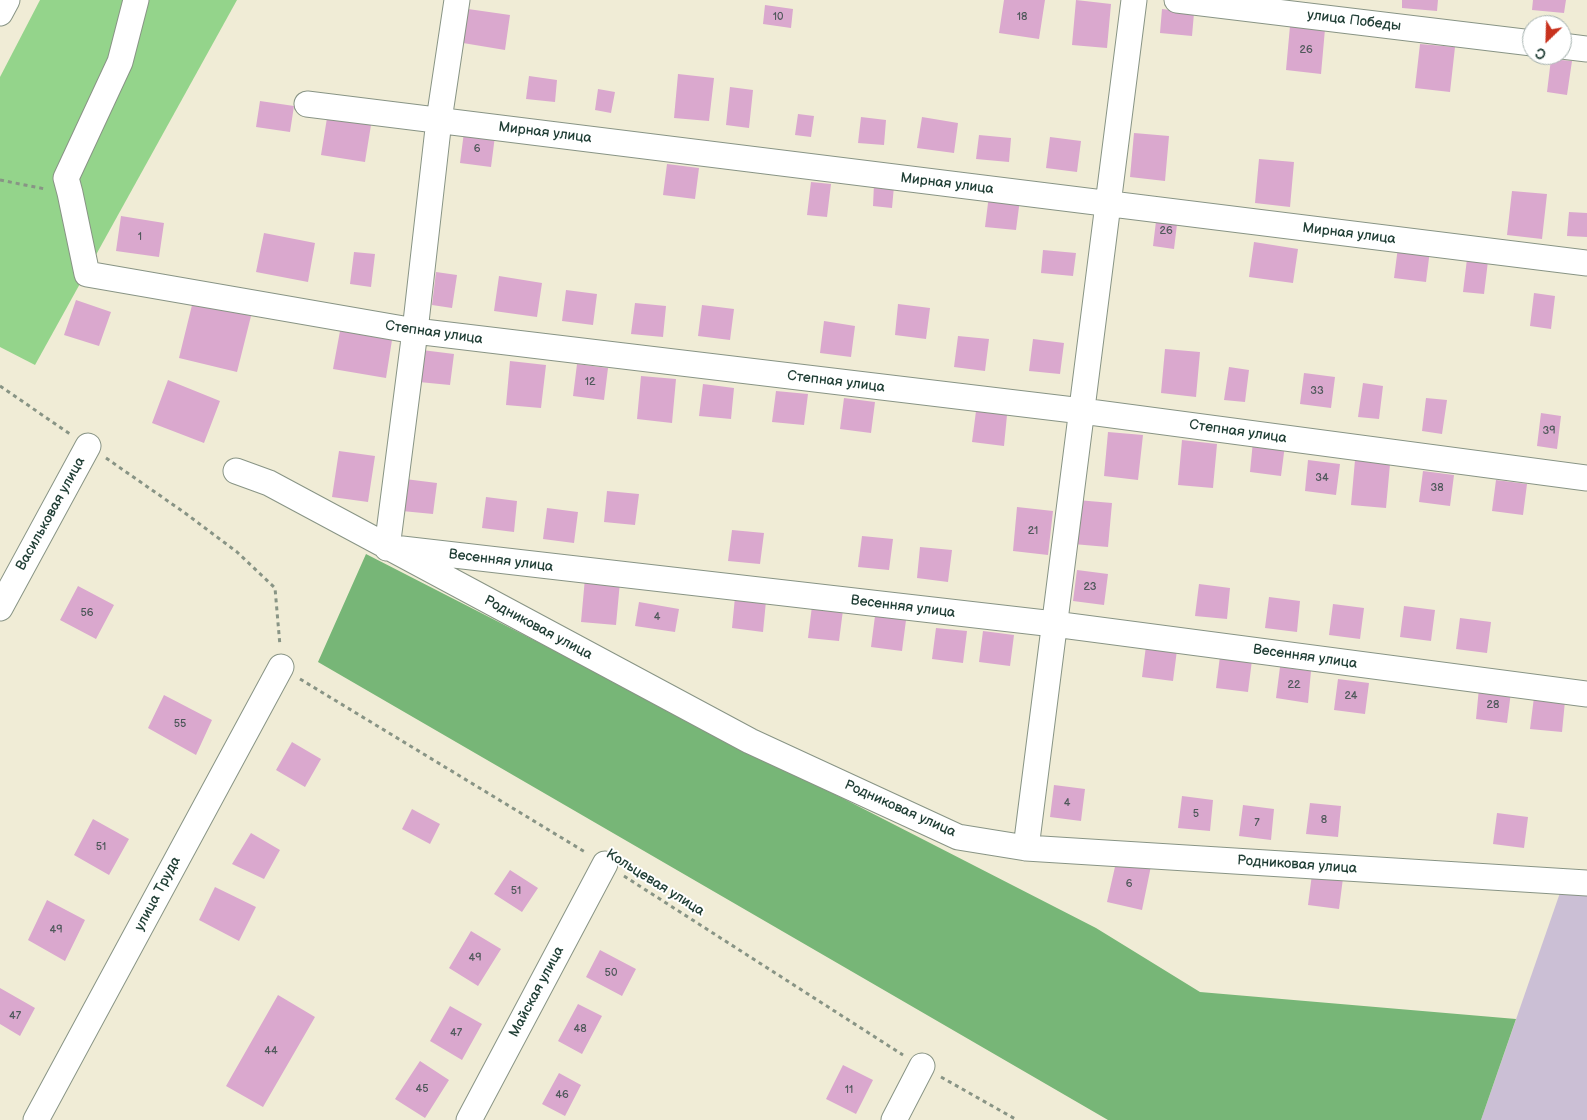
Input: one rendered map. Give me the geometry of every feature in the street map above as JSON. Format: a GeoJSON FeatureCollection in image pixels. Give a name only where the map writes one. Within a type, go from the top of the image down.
{"type":"FeatureCollection","features":[{"type":"Feature","properties":{"kind":"street"},"geometry":{"type":"LineString","coordinates":[[0,13],[7,0]]}},
{"type":"Feature","properties":{"kind":"street"},"geometry":{"type":"LineString","coordinates":[[70,194],[66,178],[120,62],[136,0]]}},
{"type":"Feature","properties":{"kind":"street"},"geometry":{"type":"LineString","coordinates":[[387,548],[440,120],[457,0]]}},
{"type":"Feature","properties":{"kind":"street"},"geometry":{"type":"LineString","coordinates":[[1026,848],[1134,0]]}},
{"type":"Feature","properties":{"kind":"street","name":"улица Победы"},"geometry":{"type":"LineString","coordinates":[[1177,0],[1522,42]]}},
{"type":"Feature","properties":{"kind":"street"},"geometry":{"type":"LineString","coordinates":[[1572,47],[1587,49]]}},
{"type":"Feature","properties":{"kind":"street","name":"Мирная улица"},"geometry":{"type":"LineString","coordinates":[[307,104],[1587,264]]}},
{"type":"Feature","properties":{"kind":"street","name":"Степная улица"},"geometry":{"type":"LineString","coordinates":[[70,194],[87,274],[415,331],[1082,412],[1587,478]]}},
{"type":"Feature","properties":{"kind":"street","name":"Васильковая улица"},"geometry":{"type":"LineString","coordinates":[[0,608],[88,446]]}},
{"type":"Feature","properties":{"kind":"street","name":"Весенняя улица"},"geometry":{"type":"LineString","coordinates":[[236,472],[269,483],[387,548],[1054,624],[1587,694]]}},
{"type":"Feature","properties":{"kind":"street","name":"Родниковая улица"},"geometry":{"type":"LineString","coordinates":[[387,548],[750,741],[958,837],[1026,848],[1587,883]]}},
{"type":"Feature","properties":{"kind":"street","name":"улица Труда"},"geometry":{"type":"LineString","coordinates":[[36,1120],[280,667]]}},
{"type":"Feature","properties":{"kind":"street","name":"Майская улица"},"geometry":{"type":"LineString","coordinates":[[469,1120],[605,864]]}},
{"type":"Feature","properties":{"kind":"street"},"geometry":{"type":"LineString","coordinates":[[894,1120],[922,1066]]}},
{"type":"Feature","properties":{"kind":"path"},"geometry":{"type":"LineString","coordinates":[[0,180],[70,194]]}},
{"type":"Feature","properties":{"kind":"path"},"geometry":{"type":"LineString","coordinates":[[0,386],[185,513],[237,552],[276,588],[280,667]]}},
{"type":"Feature","properties":{"kind":"path","name":"Кольцевая улица"},"geometry":{"type":"LineString","coordinates":[[280,667],[605,864],[922,1066],[1016,1120]]}},
{"type":"Feature","properties":{"kind":"shaded area"},"geometry":{"type":"Polygon","coordinates":[[[1562,887],[1587,896],[1587,1120],[1481,1120],[1562,887]]]}},
{"type":"Feature","properties":{"kind":"green space"},"geometry":{"type":"Polygon","coordinates":[[[40,0],[237,0],[35,365],[0,347],[0,77],[40,0]]]}},
{"type":"Feature","properties":{"kind":"green space"},"geometry":{"type":"Polygon","coordinates":[[[366,554],[1096,928],[1200,992],[1516,1019],[1481,1120],[1108,1120],[318,662],[366,554]]]}},
{"type":"Feature","properties":{"kind":"building"},"geometry":{"type":"Polygon","coordinates":[[[1004,0],[1045,0],[1039,39],[999,33],[1004,0]]]}},
{"type":"Feature","properties":{"kind":"building"},"geometry":{"type":"Polygon","coordinates":[[[1076,0],[1111,4],[1107,48],[1072,45],[1076,0]]]}},
{"type":"Feature","properties":{"kind":"building"},"geometry":{"type":"Polygon","coordinates":[[[1402,0],[1438,0],[1437,11],[1402,8],[1402,0]]]}},
{"type":"Feature","properties":{"kind":"building"},"geometry":{"type":"Polygon","coordinates":[[[1533,0],[1566,0],[1564,13],[1532,10],[1533,0]]]}},
{"type":"Feature","properties":{"kind":"building"},"geometry":{"type":"Polygon","coordinates":[[[765,5],[793,9],[791,28],[763,24],[765,5]]]}},
{"type":"Feature","properties":{"kind":"building"},"geometry":{"type":"Polygon","coordinates":[[[468,9],[510,15],[505,50],[463,43],[468,9]]]}},
{"type":"Feature","properties":{"kind":"building"},"geometry":{"type":"Polygon","coordinates":[[[1162,9],[1194,13],[1192,36],[1160,33],[1162,9]]]}},
{"type":"Feature","properties":{"kind":"building"},"geometry":{"type":"Polygon","coordinates":[[[1290,26],[1325,29],[1321,74],[1286,70],[1290,26]]]}},
{"type":"Feature","properties":{"kind":"building"},"geometry":{"type":"Polygon","coordinates":[[[1420,44],[1455,47],[1450,92],[1415,88],[1420,44]]]}},
{"type":"Feature","properties":{"kind":"building"},"geometry":{"type":"Polygon","coordinates":[[[1550,65],[1571,65],[1567,95],[1547,92],[1550,65]]]}},
{"type":"Feature","properties":{"kind":"building"},"geometry":{"type":"Polygon","coordinates":[[[678,74],[714,78],[709,121],[674,118],[678,74]]]}},
{"type":"Feature","properties":{"kind":"building"},"geometry":{"type":"Polygon","coordinates":[[[529,76],[557,80],[555,102],[526,99],[529,76]]]}},
{"type":"Feature","properties":{"kind":"building"},"geometry":{"type":"Polygon","coordinates":[[[730,87],[753,90],[749,128],[726,125],[730,87]]]}},
{"type":"Feature","properties":{"kind":"building"},"geometry":{"type":"Polygon","coordinates":[[[598,89],[615,92],[611,113],[595,110],[598,89]]]}},
{"type":"Feature","properties":{"kind":"building"},"geometry":{"type":"Polygon","coordinates":[[[260,101],[294,106],[290,132],[256,127],[260,101]]]}},
{"type":"Feature","properties":{"kind":"building"},"geometry":{"type":"Polygon","coordinates":[[[798,114],[814,116],[811,137],[795,135],[798,114]]]}},
{"type":"Feature","properties":{"kind":"building"},"geometry":{"type":"Polygon","coordinates":[[[861,117],[886,120],[884,145],[858,143],[861,117]]]}},
{"type":"Feature","properties":{"kind":"building"},"geometry":{"type":"Polygon","coordinates":[[[922,117],[958,123],[954,153],[917,148],[922,117]]]}},
{"type":"Feature","properties":{"kind":"building"},"geometry":{"type":"Polygon","coordinates":[[[327,118],[371,125],[365,162],[321,155],[327,118]]]}},
{"type":"Feature","properties":{"kind":"building"},"geometry":{"type":"Polygon","coordinates":[[[464,132],[495,136],[491,167],[460,163],[464,132]]]}},
{"type":"Feature","properties":{"kind":"building"},"geometry":{"type":"Polygon","coordinates":[[[1134,133],[1169,136],[1165,181],[1130,177],[1134,133]]]}},
{"type":"Feature","properties":{"kind":"building"},"geometry":{"type":"Polygon","coordinates":[[[979,135],[1011,138],[1009,162],[976,159],[979,135]]]}},
{"type":"Feature","properties":{"kind":"building"},"geometry":{"type":"Polygon","coordinates":[[[1050,137],[1081,141],[1077,172],[1046,168],[1050,137]]]}},
{"type":"Feature","properties":{"kind":"building"},"geometry":{"type":"Polygon","coordinates":[[[1259,159],[1294,162],[1290,207],[1255,203],[1259,159]]]}},
{"type":"Feature","properties":{"kind":"building"},"geometry":{"type":"Polygon","coordinates":[[[667,164],[699,168],[695,199],[663,195],[667,164]]]}},
{"type":"Feature","properties":{"kind":"building"},"geometry":{"type":"Polygon","coordinates":[[[811,182],[831,184],[827,217],[807,215],[811,182]]]}},
{"type":"Feature","properties":{"kind":"building"},"geometry":{"type":"Polygon","coordinates":[[[874,184],[894,186],[892,208],[873,206],[874,184]]]}},
{"type":"Feature","properties":{"kind":"building"},"geometry":{"type":"Polygon","coordinates":[[[1512,191],[1547,194],[1542,239],[1507,235],[1512,191]]]}},
{"type":"Feature","properties":{"kind":"building"},"geometry":{"type":"Polygon","coordinates":[[[989,195],[1020,199],[1016,230],[985,227],[989,195]]]}},
{"type":"Feature","properties":{"kind":"building"},"geometry":{"type":"Polygon","coordinates":[[[1569,212],[1587,213],[1587,237],[1567,236],[1569,212]]]}},
{"type":"Feature","properties":{"kind":"building"},"geometry":{"type":"Polygon","coordinates":[[[1157,213],[1178,216],[1174,249],[1153,246],[1157,213]]]}},
{"type":"Feature","properties":{"kind":"building"},"geometry":{"type":"Polygon","coordinates":[[[121,216],[164,223],[159,257],[116,251],[121,216]]]}},
{"type":"Feature","properties":{"kind":"building"},"geometry":{"type":"Polygon","coordinates":[[[264,233],[315,243],[308,282],[256,272],[264,233]]]}},
{"type":"Feature","properties":{"kind":"building"},"geometry":{"type":"Polygon","coordinates":[[[1254,242],[1298,249],[1293,283],[1249,277],[1254,242]]]}},
{"type":"Feature","properties":{"kind":"building"},"geometry":{"type":"Polygon","coordinates":[[[1398,247],[1430,250],[1426,282],[1394,278],[1398,247]]]}},
{"type":"Feature","properties":{"kind":"building"},"geometry":{"type":"Polygon","coordinates":[[[1043,250],[1076,253],[1073,276],[1041,273],[1043,250]]]}},
{"type":"Feature","properties":{"kind":"building"},"geometry":{"type":"Polygon","coordinates":[[[354,252],[375,254],[371,287],[350,284],[354,252]]]}},
{"type":"Feature","properties":{"kind":"building"},"geometry":{"type":"Polygon","coordinates":[[[1467,259],[1488,261],[1484,294],[1463,292],[1467,259]]]}},
{"type":"Feature","properties":{"kind":"building"},"geometry":{"type":"Polygon","coordinates":[[[436,272],[457,275],[452,308],[432,305],[436,272]]]}},
{"type":"Feature","properties":{"kind":"building"},"geometry":{"type":"Polygon","coordinates":[[[499,276],[542,283],[537,317],[494,311],[499,276]]]}},
{"type":"Feature","properties":{"kind":"building"},"geometry":{"type":"Polygon","coordinates":[[[566,290],[597,294],[593,325],[562,321],[566,290]]]}},
{"type":"Feature","properties":{"kind":"building"},"geometry":{"type":"Polygon","coordinates":[[[1534,293],[1555,296],[1551,329],[1530,326],[1534,293]]]}},
{"type":"Feature","properties":{"kind":"building"},"geometry":{"type":"Polygon","coordinates":[[[76,300],[111,312],[99,346],[64,335],[76,300]]]}},
{"type":"Feature","properties":{"kind":"building"},"geometry":{"type":"Polygon","coordinates":[[[193,301],[251,316],[237,372],[179,358],[193,301]]]}},
{"type":"Feature","properties":{"kind":"building"},"geometry":{"type":"Polygon","coordinates":[[[635,303],[666,306],[663,337],[631,334],[635,303]]]}},
{"type":"Feature","properties":{"kind":"building"},"geometry":{"type":"Polygon","coordinates":[[[898,304],[930,308],[926,339],[895,335],[898,304]]]}},
{"type":"Feature","properties":{"kind":"building"},"geometry":{"type":"Polygon","coordinates":[[[702,305],[734,309],[730,340],[698,336],[702,305]]]}},
{"type":"Feature","properties":{"kind":"building"},"geometry":{"type":"Polygon","coordinates":[[[824,321],[855,326],[851,357],[820,353],[824,321]]]}},
{"type":"Feature","properties":{"kind":"building"},"geometry":{"type":"Polygon","coordinates":[[[340,331],[392,340],[386,378],[333,369],[340,331]]]}},
{"type":"Feature","properties":{"kind":"building"},"geometry":{"type":"Polygon","coordinates":[[[958,336],[989,339],[985,371],[954,367],[958,336]]]}},
{"type":"Feature","properties":{"kind":"building"},"geometry":{"type":"Polygon","coordinates":[[[1033,339],[1064,343],[1060,374],[1029,371],[1033,339]]]}},
{"type":"Feature","properties":{"kind":"building"},"geometry":{"type":"Polygon","coordinates":[[[1165,349],[1200,352],[1196,397],[1161,393],[1165,349]]]}},
{"type":"Feature","properties":{"kind":"building"},"geometry":{"type":"Polygon","coordinates":[[[422,350],[454,354],[450,385],[419,382],[422,350]]]}},
{"type":"Feature","properties":{"kind":"building"},"geometry":{"type":"Polygon","coordinates":[[[510,361],[546,365],[541,408],[506,405],[510,361]]]}},
{"type":"Feature","properties":{"kind":"building"},"geometry":{"type":"Polygon","coordinates":[[[577,364],[608,368],[604,400],[573,396],[577,364]]]}},
{"type":"Feature","properties":{"kind":"building"},"geometry":{"type":"Polygon","coordinates":[[[1229,367],[1249,370],[1245,402],[1224,400],[1229,367]]]}},
{"type":"Feature","properties":{"kind":"building"},"geometry":{"type":"Polygon","coordinates":[[[1304,373],[1335,377],[1331,408],[1300,404],[1304,373]]]}},
{"type":"Feature","properties":{"kind":"building"},"geometry":{"type":"Polygon","coordinates":[[[641,376],[676,379],[672,423],[637,419],[641,376]]]}},
{"type":"Feature","properties":{"kind":"building"},"geometry":{"type":"Polygon","coordinates":[[[168,380],[220,401],[204,443],[152,423],[168,380]]]}},
{"type":"Feature","properties":{"kind":"building"},"geometry":{"type":"Polygon","coordinates":[[[1363,383],[1383,386],[1379,419],[1358,417],[1363,383]]]}},
{"type":"Feature","properties":{"kind":"building"},"geometry":{"type":"Polygon","coordinates":[[[703,384],[734,388],[731,419],[699,416],[703,384]]]}},
{"type":"Feature","properties":{"kind":"building"},"geometry":{"type":"Polygon","coordinates":[[[776,391],[808,394],[804,425],[772,422],[776,391]]]}},
{"type":"Feature","properties":{"kind":"building"},"geometry":{"type":"Polygon","coordinates":[[[844,398],[875,402],[871,433],[840,429],[844,398]]]}},
{"type":"Feature","properties":{"kind":"building"},"geometry":{"type":"Polygon","coordinates":[[[1426,398],[1447,400],[1442,434],[1422,431],[1426,398]]]}},
{"type":"Feature","properties":{"kind":"building"},"geometry":{"type":"Polygon","coordinates":[[[976,411],[1007,415],[1004,446],[972,442],[976,411]]]}},
{"type":"Feature","properties":{"kind":"building"},"geometry":{"type":"Polygon","coordinates":[[[1541,413],[1561,416],[1557,449],[1537,446],[1541,413]]]}},
{"type":"Feature","properties":{"kind":"building"},"geometry":{"type":"Polygon","coordinates":[[[1108,432],[1143,435],[1138,480],[1104,476],[1108,432]]]}},
{"type":"Feature","properties":{"kind":"building"},"geometry":{"type":"Polygon","coordinates":[[[1182,440],[1217,444],[1213,488],[1178,485],[1182,440]]]}},
{"type":"Feature","properties":{"kind":"building"},"geometry":{"type":"Polygon","coordinates":[[[1253,441],[1285,445],[1281,476],[1250,472],[1253,441]]]}},
{"type":"Feature","properties":{"kind":"building"},"geometry":{"type":"Polygon","coordinates":[[[339,451],[375,456],[368,502],[332,497],[339,451]]]}},
{"type":"Feature","properties":{"kind":"building"},"geometry":{"type":"Polygon","coordinates":[[[1308,460],[1340,464],[1336,495],[1305,491],[1308,460]]]}},
{"type":"Feature","properties":{"kind":"building"},"geometry":{"type":"Polygon","coordinates":[[[1355,460],[1390,464],[1386,508],[1351,505],[1355,460]]]}},
{"type":"Feature","properties":{"kind":"building"},"geometry":{"type":"Polygon","coordinates":[[[1423,471],[1454,475],[1450,506],[1419,502],[1423,471]]]}},
{"type":"Feature","properties":{"kind":"building"},"geometry":{"type":"Polygon","coordinates":[[[405,479],[437,483],[433,514],[402,511],[405,479]]]}},
{"type":"Feature","properties":{"kind":"building"},"geometry":{"type":"Polygon","coordinates":[[[1496,480],[1527,484],[1523,515],[1492,511],[1496,480]]]}},
{"type":"Feature","properties":{"kind":"building"},"geometry":{"type":"Polygon","coordinates":[[[607,491],[639,494],[635,525],[604,522],[607,491]]]}},
{"type":"Feature","properties":{"kind":"building"},"geometry":{"type":"Polygon","coordinates":[[[486,497],[517,501],[514,532],[482,528],[486,497]]]}},
{"type":"Feature","properties":{"kind":"building"},"geometry":{"type":"Polygon","coordinates":[[[1077,500],[1112,503],[1108,547],[1073,544],[1077,500]]]}},
{"type":"Feature","properties":{"kind":"building"},"geometry":{"type":"Polygon","coordinates":[[[1017,507],[1053,511],[1048,555],[1013,551],[1017,507]]]}},
{"type":"Feature","properties":{"kind":"building"},"geometry":{"type":"Polygon","coordinates":[[[547,508],[578,512],[574,543],[543,539],[547,508]]]}},
{"type":"Feature","properties":{"kind":"building"},"geometry":{"type":"Polygon","coordinates":[[[732,530],[764,533],[760,564],[728,561],[732,530]]]}},
{"type":"Feature","properties":{"kind":"building"},"geometry":{"type":"Polygon","coordinates":[[[862,536],[893,539],[889,570],[858,567],[862,536]]]}},
{"type":"Feature","properties":{"kind":"building"},"geometry":{"type":"Polygon","coordinates":[[[920,547],[952,550],[948,582],[917,578],[920,547]]]}},
{"type":"Feature","properties":{"kind":"building"},"geometry":{"type":"Polygon","coordinates":[[[1077,570],[1108,574],[1104,605],[1073,601],[1077,570]]]}},
{"type":"Feature","properties":{"kind":"building"},"geometry":{"type":"Polygon","coordinates":[[[585,578],[620,582],[616,625],[581,622],[585,578]]]}},
{"type":"Feature","properties":{"kind":"building"},"geometry":{"type":"Polygon","coordinates":[[[1199,584],[1230,588],[1227,619],[1195,616],[1199,584]]]}},
{"type":"Feature","properties":{"kind":"building"},"geometry":{"type":"Polygon","coordinates":[[[78,586],[114,605],[96,639],[60,620],[78,586]]]}},
{"type":"Feature","properties":{"kind":"building"},"geometry":{"type":"Polygon","coordinates":[[[735,597],[766,601],[763,632],[732,628],[735,597]]]}},
{"type":"Feature","properties":{"kind":"building"},"geometry":{"type":"Polygon","coordinates":[[[1269,597],[1300,601],[1297,632],[1265,628],[1269,597]]]}},
{"type":"Feature","properties":{"kind":"building"},"geometry":{"type":"Polygon","coordinates":[[[639,602],[679,609],[675,632],[635,626],[639,602]]]}},
{"type":"Feature","properties":{"kind":"building"},"geometry":{"type":"Polygon","coordinates":[[[1333,604],[1364,608],[1360,639],[1329,635],[1333,604]]]}},
{"type":"Feature","properties":{"kind":"building"},"geometry":{"type":"Polygon","coordinates":[[[812,606],[843,610],[839,641],[808,638],[812,606]]]}},
{"type":"Feature","properties":{"kind":"building"},"geometry":{"type":"Polygon","coordinates":[[[1404,606],[1435,610],[1431,641],[1400,637],[1404,606]]]}},
{"type":"Feature","properties":{"kind":"building"},"geometry":{"type":"Polygon","coordinates":[[[875,616],[906,620],[902,651],[871,647],[875,616]]]}},
{"type":"Feature","properties":{"kind":"building"},"geometry":{"type":"Polygon","coordinates":[[[1460,618],[1491,622],[1487,653],[1456,649],[1460,618]]]}},
{"type":"Feature","properties":{"kind":"building"},"geometry":{"type":"Polygon","coordinates":[[[936,628],[967,631],[963,663],[932,659],[936,628]]]}},
{"type":"Feature","properties":{"kind":"building"},"geometry":{"type":"Polygon","coordinates":[[[983,631],[1014,635],[1010,666],[979,662],[983,631]]]}},
{"type":"Feature","properties":{"kind":"building"},"geometry":{"type":"Polygon","coordinates":[[[1146,646],[1177,650],[1173,681],[1142,677],[1146,646]]]}},
{"type":"Feature","properties":{"kind":"building"},"geometry":{"type":"Polygon","coordinates":[[[1220,656],[1252,660],[1248,692],[1216,688],[1220,656]]]}},
{"type":"Feature","properties":{"kind":"building"},"geometry":{"type":"Polygon","coordinates":[[[1280,667],[1311,671],[1308,703],[1276,698],[1280,667]]]}},
{"type":"Feature","properties":{"kind":"building"},"geometry":{"type":"Polygon","coordinates":[[[1338,679],[1369,683],[1365,714],[1334,710],[1338,679]]]}},
{"type":"Feature","properties":{"kind":"building"},"geometry":{"type":"Polygon","coordinates":[[[1479,688],[1511,692],[1507,723],[1476,719],[1479,688]]]}},
{"type":"Feature","properties":{"kind":"building"},"geometry":{"type":"Polygon","coordinates":[[[164,695],[212,720],[196,755],[148,728],[164,695]]]}},
{"type":"Feature","properties":{"kind":"building"},"geometry":{"type":"Polygon","coordinates":[[[1534,697],[1565,701],[1562,732],[1530,729],[1534,697]]]}},
{"type":"Feature","properties":{"kind":"building"},"geometry":{"type":"Polygon","coordinates":[[[292,742],[321,759],[305,787],[276,770],[292,742]]]}},
{"type":"Feature","properties":{"kind":"building"},"geometry":{"type":"Polygon","coordinates":[[[1054,785],[1085,789],[1081,821],[1050,817],[1054,785]]]}},
{"type":"Feature","properties":{"kind":"building"},"geometry":{"type":"Polygon","coordinates":[[[1182,796],[1213,800],[1210,831],[1178,828],[1182,796]]]}},
{"type":"Feature","properties":{"kind":"building"},"geometry":{"type":"Polygon","coordinates":[[[1310,803],[1341,806],[1338,837],[1306,834],[1310,803]]]}},
{"type":"Feature","properties":{"kind":"building"},"geometry":{"type":"Polygon","coordinates":[[[1243,805],[1274,809],[1271,840],[1239,836],[1243,805]]]}},
{"type":"Feature","properties":{"kind":"building"},"geometry":{"type":"Polygon","coordinates":[[[412,809],[440,824],[430,844],[402,829],[412,809]]]}},
{"type":"Feature","properties":{"kind":"building"},"geometry":{"type":"Polygon","coordinates":[[[1497,813],[1528,817],[1524,848],[1493,844],[1497,813]]]}},
{"type":"Feature","properties":{"kind":"building"},"geometry":{"type":"Polygon","coordinates":[[[93,819],[129,839],[109,875],[74,855],[93,819]]]}},
{"type":"Feature","properties":{"kind":"building"},"geometry":{"type":"Polygon","coordinates":[[[251,833],[280,850],[264,879],[232,864],[251,833]]]}},
{"type":"Feature","properties":{"kind":"building"},"geometry":{"type":"Polygon","coordinates":[[[1117,858],[1151,866],[1142,910],[1107,902],[1117,858]]]}},
{"type":"Feature","properties":{"kind":"building"},"geometry":{"type":"Polygon","coordinates":[[[510,870],[538,888],[522,912],[494,894],[510,870]]]}},
{"type":"Feature","properties":{"kind":"building"},"geometry":{"type":"Polygon","coordinates":[[[1312,874],[1343,878],[1339,909],[1308,905],[1312,874]]]}},
{"type":"Feature","properties":{"kind":"building"},"geometry":{"type":"Polygon","coordinates":[[[215,887],[256,907],[239,941],[199,920],[215,887]]]}},
{"type":"Feature","properties":{"kind":"building"},"geometry":{"type":"Polygon","coordinates":[[[47,900],[85,920],[65,961],[28,940],[47,900]]]}},
{"type":"Feature","properties":{"kind":"building"},"geometry":{"type":"Polygon","coordinates":[[[471,931],[501,949],[478,986],[449,968],[471,931]]]}},
{"type":"Feature","properties":{"kind":"building"},"geometry":{"type":"Polygon","coordinates":[[[600,950],[636,969],[622,996],[586,977],[600,950]]]}},
{"type":"Feature","properties":{"kind":"building"},"geometry":{"type":"Polygon","coordinates":[[[0,988],[35,1008],[20,1036],[0,1024],[0,988]]]}},
{"type":"Feature","properties":{"kind":"building"},"geometry":{"type":"Polygon","coordinates":[[[278,995],[315,1017],[263,1107],[226,1086],[278,995]]]}},
{"type":"Feature","properties":{"kind":"building"},"geometry":{"type":"Polygon","coordinates":[[[578,1004],[602,1016],[582,1054],[558,1041],[578,1004]]]}},
{"type":"Feature","properties":{"kind":"building"},"geometry":{"type":"Polygon","coordinates":[[[450,1006],[482,1024],[462,1060],[430,1041],[450,1006]]]}},
{"type":"Feature","properties":{"kind":"building"},"geometry":{"type":"Polygon","coordinates":[[[420,1061],[449,1080],[425,1118],[395,1099],[420,1061]]]}},
{"type":"Feature","properties":{"kind":"building"},"geometry":{"type":"Polygon","coordinates":[[[843,1065],[873,1080],[856,1114],[826,1099],[843,1065]]]}},
{"type":"Feature","properties":{"kind":"building"},"geometry":{"type":"Polygon","coordinates":[[[559,1073],[581,1085],[565,1116],[542,1104],[559,1073]]]}}]}
